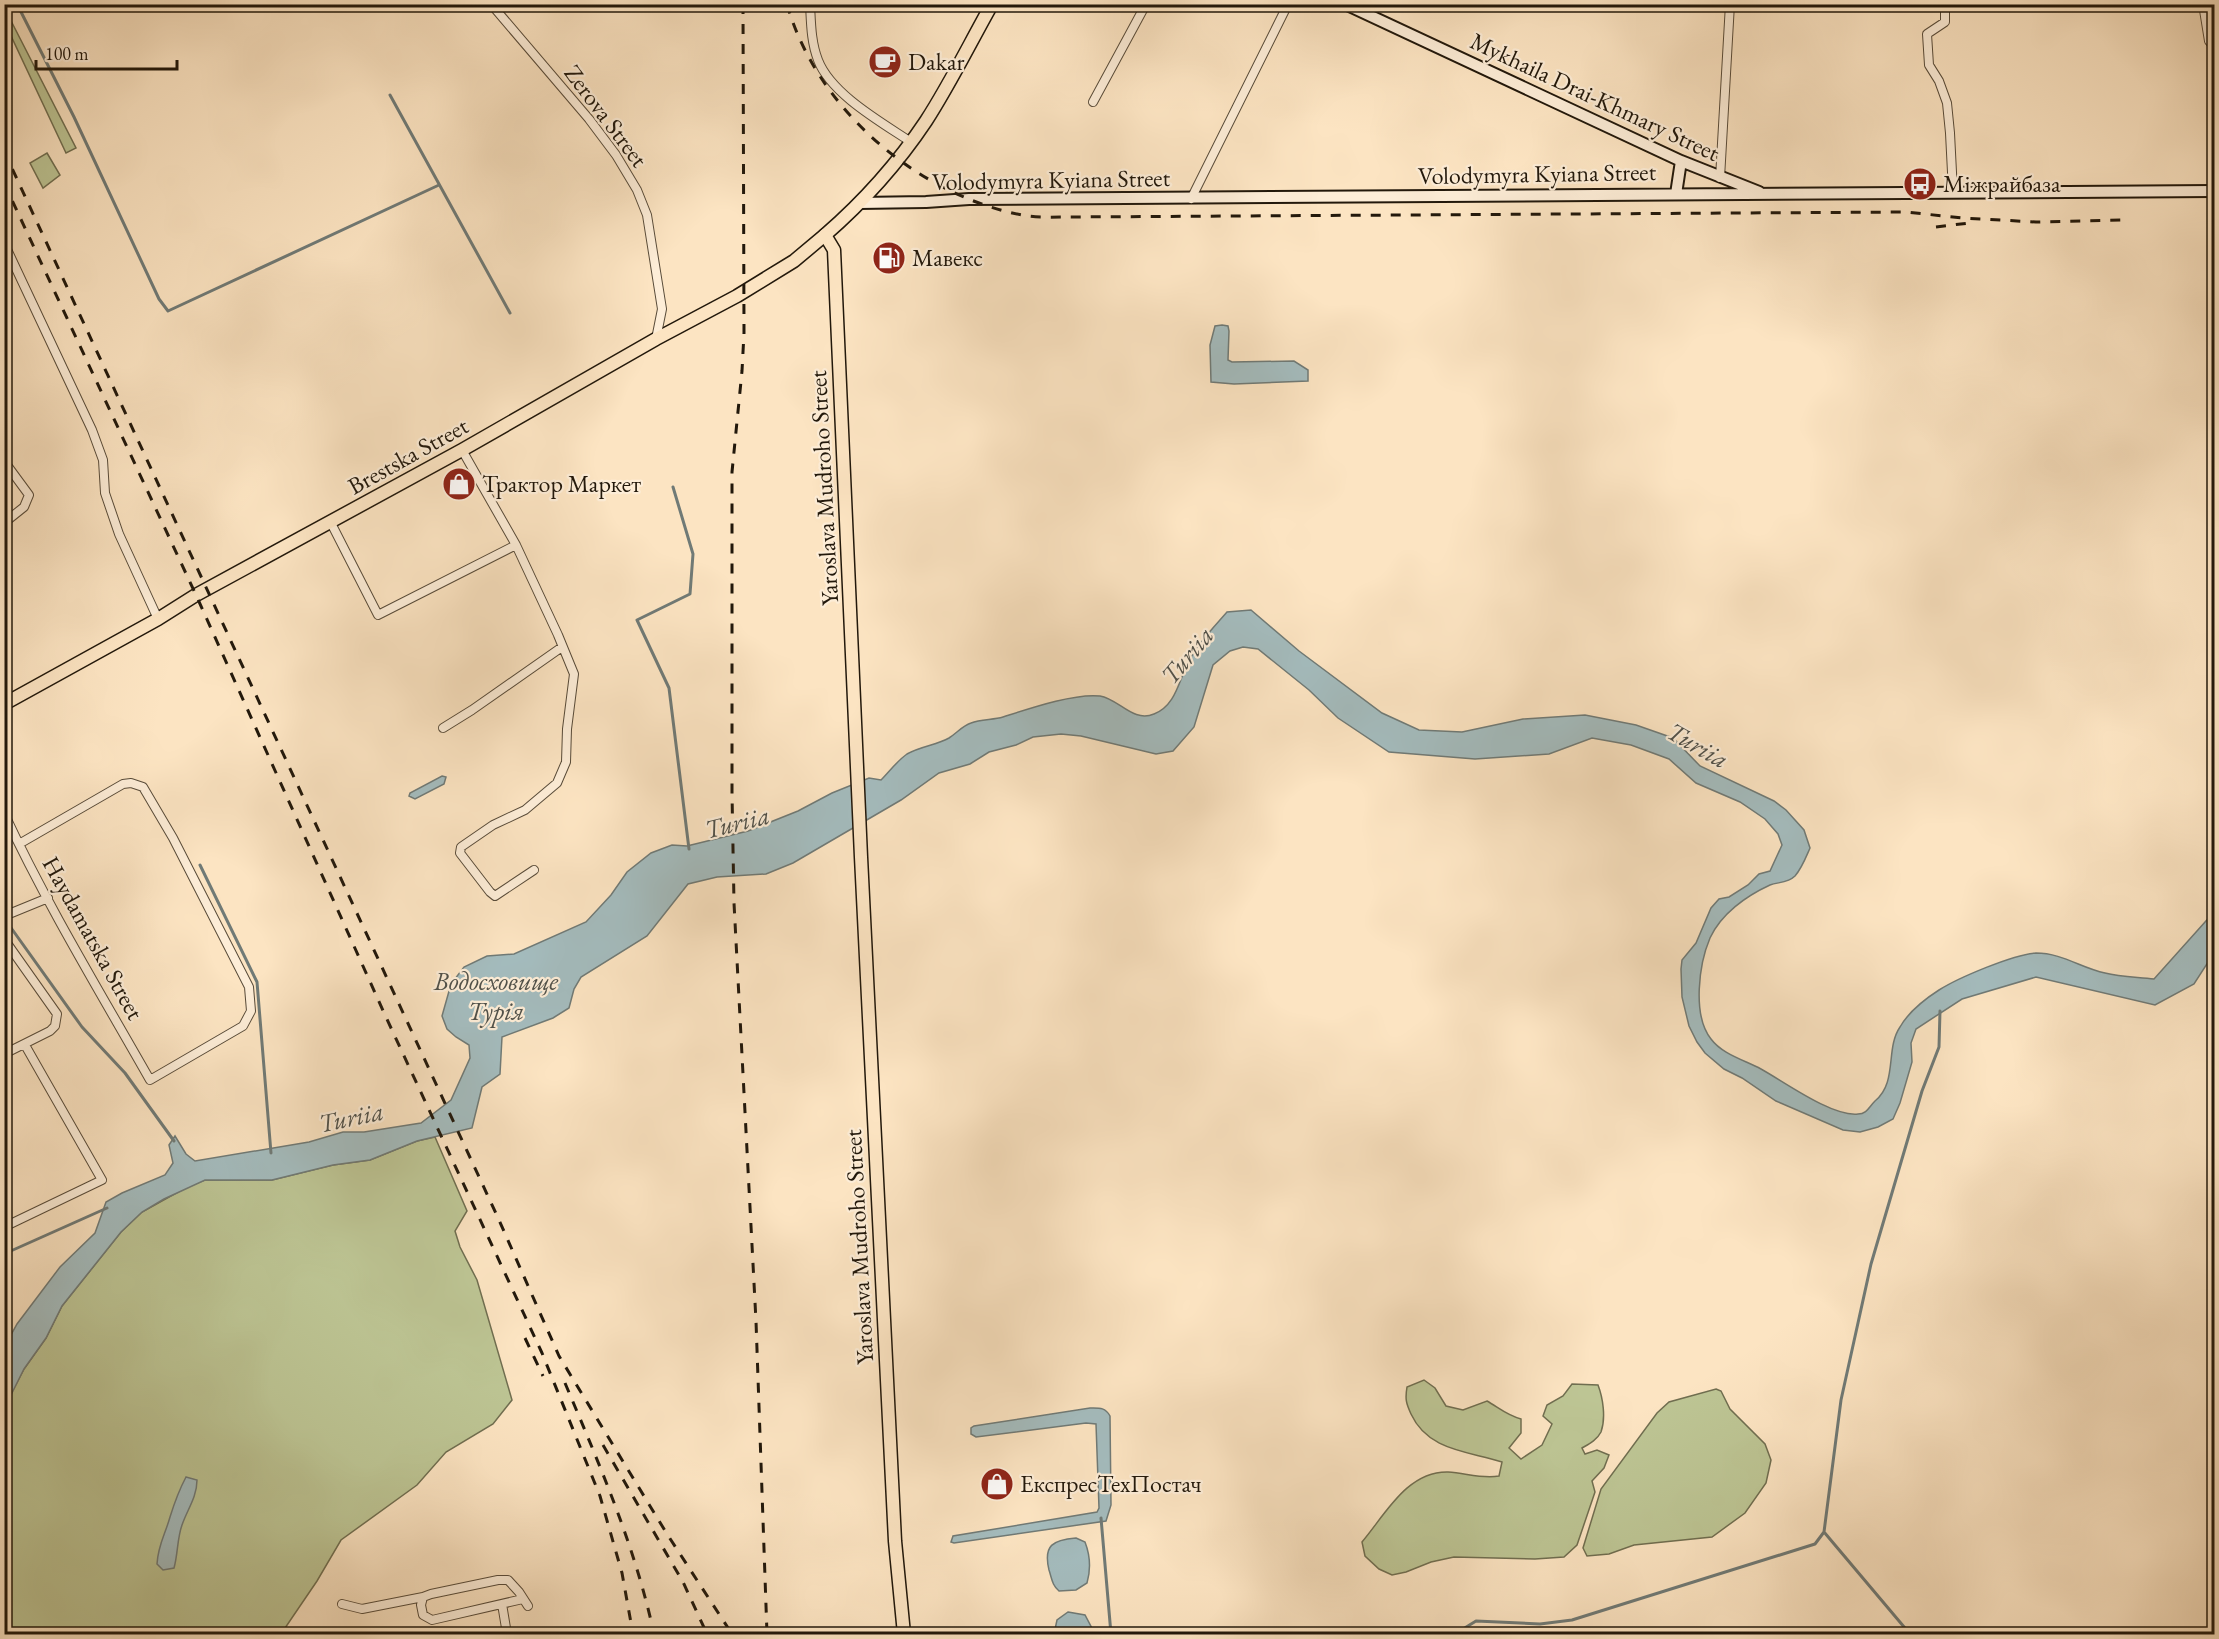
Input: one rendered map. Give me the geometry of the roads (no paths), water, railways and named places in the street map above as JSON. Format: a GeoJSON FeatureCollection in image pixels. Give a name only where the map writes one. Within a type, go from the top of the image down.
{"type":"FeatureCollection","features":[{"type":"Feature","properties":{"kind":"main road"},"geometry":{"type":"LineString","coordinates":[[825,235],[859,203],[927,120],[992,4]]}},
{"type":"Feature","properties":{"kind":"main road","name":"Mykhaila Drai-Khmary Street"},"geometry":{"type":"LineString","coordinates":[[1345,4],[1681,161],[1765,194]]}},
{"type":"Feature","properties":{"kind":"main road"},"geometry":{"type":"LineString","coordinates":[[1676,194],[1681,161]]}},
{"type":"Feature","properties":{"kind":"main road","name":"Volodymyra Kyiana Street"},"geometry":{"type":"LineString","coordinates":[[859,203],[969,199],[2214,191]]}},
{"type":"Feature","properties":{"kind":"main road","name":"Brestska Street"},"geometry":{"type":"LineString","coordinates":[[4,704],[462,450],[656,339],[737,296],[786,266],[825,235]]}},
{"type":"Feature","properties":{"kind":"main road","name":"Yaroslava Mudroho Street"},"geometry":{"type":"LineString","coordinates":[[825,235],[834,250],[895,1541],[904,1635]]}},
{"type":"Feature","properties":{"kind":"street","name":"Zerova Street"},"geometry":{"type":"LineString","coordinates":[[491,4],[589,119],[616,155],[637,190],[647,215],[662,309],[656,339]]}},
{"type":"Feature","properties":{"kind":"street"},"geometry":{"type":"LineString","coordinates":[[810,4],[814,49],[823,71],[863,109],[911,142]]}},
{"type":"Feature","properties":{"kind":"street"},"geometry":{"type":"LineString","coordinates":[[1093,102],[1146,4]]}},
{"type":"Feature","properties":{"kind":"street"},"geometry":{"type":"LineString","coordinates":[[1191,199],[1288,4]]}},
{"type":"Feature","properties":{"kind":"street"},"geometry":{"type":"LineString","coordinates":[[1720,178],[1730,4]]}},
{"type":"Feature","properties":{"kind":"street"},"geometry":{"type":"LineString","coordinates":[[1946,4],[1945,22],[1927,34],[1929,65],[1939,81],[1947,104],[1953,192]]}},
{"type":"Feature","properties":{"kind":"street"},"geometry":{"type":"LineString","coordinates":[[2204,4],[2209,41],[2214,47]]}},
{"type":"Feature","properties":{"kind":"street"},"geometry":{"type":"LineString","coordinates":[[4,243],[92,430],[103,460],[105,493],[119,534],[158,619]]}},
{"type":"Feature","properties":{"kind":"street"},"geometry":{"type":"LineString","coordinates":[[462,450],[516,545],[574,674],[567,729],[566,762],[561,777],[536,803],[486,828],[461,847],[460,853],[495,896],[534,870]]}},
{"type":"Feature","properties":{"kind":"street"},"geometry":{"type":"LineString","coordinates":[[4,461],[29,495],[24,507],[4,523]]}},
{"type":"Feature","properties":{"kind":"street"},"geometry":{"type":"LineString","coordinates":[[331,523],[378,615],[516,545]]}},
{"type":"Feature","properties":{"kind":"street"},"geometry":{"type":"LineString","coordinates":[[443,728],[562,647]]}},
{"type":"Feature","properties":{"kind":"street","name":"Haydamatska Street"},"geometry":{"type":"LineString","coordinates":[[4,813],[19,844],[48,898],[150,1080],[243,1026],[251,1011],[249,987],[153,802],[143,787],[131,783],[123,784],[19,844]]}},
{"type":"Feature","properties":{"kind":"street"},"geometry":{"type":"LineString","coordinates":[[8,915],[48,898]]}},
{"type":"Feature","properties":{"kind":"street"},"geometry":{"type":"LineString","coordinates":[[4,939],[57,1014],[55,1026],[50,1031],[4,1054]]}},
{"type":"Feature","properties":{"kind":"street"},"geometry":{"type":"LineString","coordinates":[[4,1227],[102,1180],[25,1045]]}},
{"type":"Feature","properties":{"kind":"street"},"geometry":{"type":"LineString","coordinates":[[342,1604],[362,1609],[498,1580],[507,1580],[514,1585],[525,1603],[501,1604],[432,1620],[423,1615],[421,1605],[423,1597]]}},
{"type":"Feature","properties":{"kind":"street"},"geometry":{"type":"LineString","coordinates":[[501,1604],[507,1635]]}},
{"type":"Feature","properties":{"kind":"water"},"geometry":{"type":"Polygon","coordinates":[[[1215,326],[1228,326],[1229,331],[1228,360],[1232,362],[1294,361],[1308,370],[1308,381],[1234,384],[1211,382],[1210,345],[1215,326]]]}},
{"type":"Feature","properties":{"kind":"water","name":"Водосховище Турія"},"geometry":{"type":"Polygon","coordinates":[[[1251,610],[1299,651],[1382,713],[1419,730],[1462,732],[1523,719],[1585,715],[1636,725],[1673,738],[1700,766],[1774,801],[1786,810],[1804,830],[1810,848],[1795,876],[1770,885],[1743,900],[1715,929],[1706,949],[1700,975],[1701,1017],[1711,1039],[1721,1049],[1835,1110],[1858,1114],[1868,1110],[1886,1085],[1893,1045],[1900,1027],[1908,1017],[1939,990],[1986,967],[2036,953],[2063,958],[2105,973],[2154,979],[2214,912],[2214,953],[2194,984],[2155,1005],[2036,977],[1962,999],[1916,1029],[1911,1043],[1912,1062],[1893,1119],[1878,1127],[1860,1132],[1843,1130],[1776,1101],[1724,1069],[1705,1053],[1689,1026],[1682,997],[1682,960],[1696,943],[1711,908],[1719,899],[1729,897],[1748,885],[1759,874],[1770,871],[1782,845],[1778,834],[1765,819],[1740,802],[1696,783],[1669,759],[1631,745],[1592,738],[1549,754],[1475,759],[1389,752],[1338,718],[1309,690],[1258,649],[1243,647],[1230,651],[1213,665],[1194,727],[1173,751],[1156,754],[1081,736],[1061,734],[1033,737],[1016,745],[989,752],[970,764],[939,773],[901,800],[793,863],[766,874],[717,877],[688,884],[647,936],[581,977],[574,989],[569,1008],[553,1018],[502,1037],[500,1074],[482,1087],[472,1128],[417,1141],[370,1160],[333,1165],[272,1180],[205,1180],[142,1212],[121,1232],[62,1306],[46,1338],[24,1369],[5,1407],[5,1346],[17,1324],[60,1267],[95,1233],[106,1202],[165,1175],[173,1163],[169,1145],[175,1136],[186,1154],[195,1161],[309,1142],[343,1132],[364,1132],[421,1123],[451,1100],[470,1058],[469,1045],[447,1029],[442,1016],[451,984],[464,967],[487,956],[514,954],[586,922],[611,895],[627,872],[651,853],[672,845],[687,846],[748,831],[869,778],[881,780],[907,754],[944,740],[971,723],[1003,717],[1064,699],[1089,696],[1107,698],[1139,715],[1154,714],[1162,710],[1173,698],[1194,653],[1227,612],[1251,610]]]}},
{"type":"Feature","properties":{"kind":"water"},"geometry":{"type":"Polygon","coordinates":[[[442,776],[446,777],[444,784],[415,799],[409,796],[410,793],[442,776]]]}},
{"type":"Feature","properties":{"kind":"water"},"geometry":{"type":"Polygon","coordinates":[[[1090,1408],[1104,1410],[1110,1416],[1111,1505],[1106,1521],[951,1542],[953,1536],[1097,1512],[1099,1508],[1096,1424],[1086,1423],[976,1437],[971,1434],[971,1428],[974,1426],[1090,1408]]]}},
{"type":"Feature","properties":{"kind":"water"},"geometry":{"type":"Polygon","coordinates":[[[186,1477],[197,1480],[195,1492],[180,1530],[174,1568],[163,1570],[157,1564],[159,1551],[175,1501],[186,1477]]]}},
{"type":"Feature","properties":{"kind":"water"},"geometry":{"type":"Polygon","coordinates":[[[1076,1538],[1085,1542],[1088,1552],[1087,1583],[1076,1590],[1059,1591],[1049,1570],[1047,1555],[1056,1542],[1076,1538]]]}},
{"type":"Feature","properties":{"kind":"water"},"geometry":{"type":"Polygon","coordinates":[[[1068,1612],[1085,1615],[1095,1634],[1054,1634],[1057,1620],[1068,1612]]]}},
{"type":"Feature","properties":{"kind":"waterway"},"geometry":{"type":"LineString","coordinates":[[17,4],[74,117],[159,299],[168,311],[439,185]]}},
{"type":"Feature","properties":{"kind":"waterway"},"geometry":{"type":"LineString","coordinates":[[390,95],[510,313]]}},
{"type":"Feature","properties":{"kind":"waterway"},"geometry":{"type":"LineString","coordinates":[[673,487],[693,554],[690,594],[637,620],[669,688],[689,849]]}},
{"type":"Feature","properties":{"kind":"waterway"},"geometry":{"type":"LineString","coordinates":[[200,865],[257,982],[271,1153]]}},
{"type":"Feature","properties":{"kind":"waterway"},"geometry":{"type":"LineString","coordinates":[[4,918],[82,1027],[125,1073],[174,1141]]}},
{"type":"Feature","properties":{"kind":"waterway"},"geometry":{"type":"LineString","coordinates":[[1910,1634],[1824,1532],[1841,1400],[1871,1264],[1922,1091],[1939,1047],[1940,1011]]}},
{"type":"Feature","properties":{"kind":"waterway"},"geometry":{"type":"LineString","coordinates":[[4,1254],[107,1208]]}},
{"type":"Feature","properties":{"kind":"waterway"},"geometry":{"type":"LineString","coordinates":[[1101,1518],[1111,1634]]}},
{"type":"Feature","properties":{"kind":"waterway"},"geometry":{"type":"LineString","coordinates":[[1455,1634],[1476,1621],[1540,1624],[1572,1620],[1815,1544],[1824,1532]]}},
{"type":"Feature","properties":{"kind":"railway"},"geometry":{"type":"LineString","coordinates":[[743,4],[744,333],[732,472],[732,793],[734,903],[756,1321],[767,1634]]}},
{"type":"Feature","properties":{"kind":"railway"},"geometry":{"type":"LineString","coordinates":[[787,4],[801,42],[821,78],[846,111],[876,141],[909,167],[945,188],[983,204],[1028,216],[1906,212],[2036,222],[2122,220]]}},
{"type":"Feature","properties":{"kind":"railway"},"geometry":{"type":"LineString","coordinates":[[4,151],[499,1220],[559,1356],[667,1534],[732,1634]]}},
{"type":"Feature","properties":{"kind":"railway"},"geometry":{"type":"LineString","coordinates":[[4,183],[196,595],[385,1015],[542,1353],[600,1496],[622,1573],[633,1634]]}},
{"type":"Feature","properties":{"kind":"railway"},"geometry":{"type":"LineString","coordinates":[[1936,227],[1969,223]]}},
{"type":"Feature","properties":{"kind":"railway"},"geometry":{"type":"LineString","coordinates":[[525,1338],[543,1376]]}},
{"type":"Feature","properties":{"kind":"railway"},"geometry":{"type":"LineString","coordinates":[[565,1383],[627,1538],[654,1634]]}},
{"type":"Feature","properties":{"kind":"railway"},"geometry":{"type":"LineString","coordinates":[[603,1445],[683,1582],[707,1634]]}},
{"type":"Feature","properties":{"kind":"place","name":"Dakar"},"geometry":{"type":"Point","coordinates":[885,62]}},
{"type":"Feature","properties":{"kind":"place","name":"Міжрайбаза"},"geometry":{"type":"Point","coordinates":[1920,184]}},
{"type":"Feature","properties":{"kind":"place","name":"Мавекс"},"geometry":{"type":"Point","coordinates":[889,258]}},
{"type":"Feature","properties":{"kind":"place","name":"Трактор Маркет"},"geometry":{"type":"Point","coordinates":[459,484]}},
{"type":"Feature","properties":{"kind":"place","name":"ЕкспресТехПостач"},"geometry":{"type":"Point","coordinates":[997,1484]}},
{"type":"Feature","properties":{"kind":"water label","name":"Turiia"},"geometry":{"type":"Point","coordinates":[1187,655]}},
{"type":"Feature","properties":{"kind":"water label","name":"Turiia"},"geometry":{"type":"Point","coordinates":[1698,745]}},
{"type":"Feature","properties":{"kind":"water label","name":"Turiia"},"geometry":{"type":"Point","coordinates":[737,822]}},
{"type":"Feature","properties":{"kind":"water label","name":"Turiia"},"geometry":{"type":"Point","coordinates":[351,1117]}}]}
